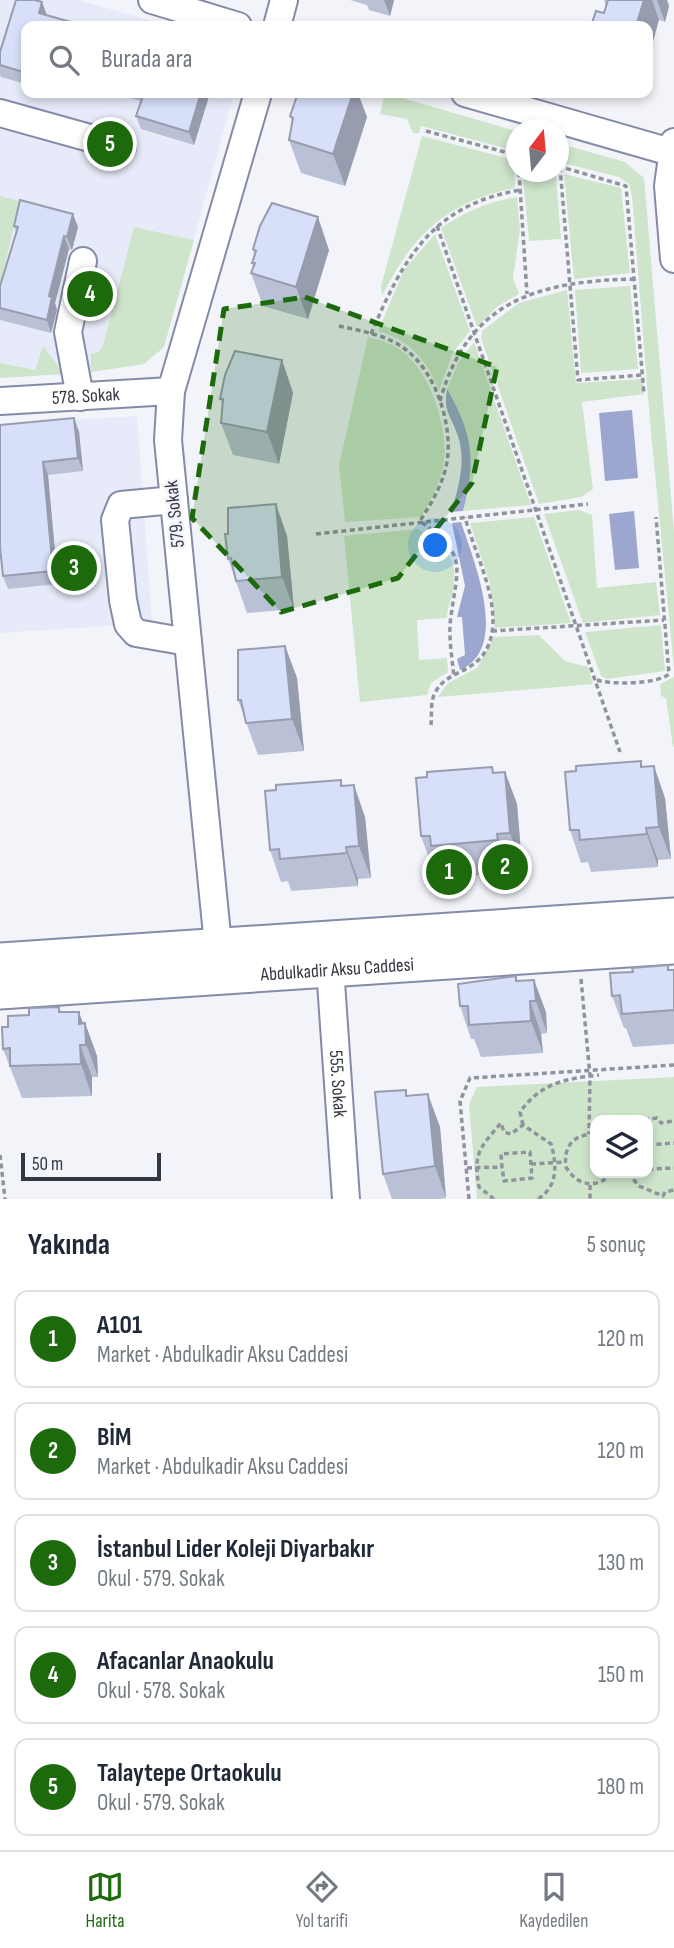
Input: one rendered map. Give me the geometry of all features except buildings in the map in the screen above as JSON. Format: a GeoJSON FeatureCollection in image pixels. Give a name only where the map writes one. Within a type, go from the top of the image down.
{"type":"FeatureCollection","features":[{"type":"Feature","properties":{"kind":"main road","name":"Abdulkadir Aksu Caddesi"},"geometry":{"type":"LineString","coordinates":[[0,960],[674,915]]}},
{"type":"Feature","properties":{"kind":"main road","name":"Abdulkadir Aksu Caddesi"},"geometry":{"type":"LineString","coordinates":[[0,992],[674,947]]}},
{"type":"Feature","properties":{"kind":"street"},"geometry":{"type":"LineString","coordinates":[[152,0],[221,21]]}},
{"type":"Feature","properties":{"kind":"street"},"geometry":{"type":"LineString","coordinates":[[278,21],[284,0]]}},
{"type":"Feature","properties":{"kind":"street","name":"579. Sokak"},"geometry":{"type":"LineString","coordinates":[[218,945],[168,440],[171,391],[257,98]]}},
{"type":"Feature","properties":{"kind":"street"},"geometry":{"type":"LineString","coordinates":[[484,98],[673,149],[668,186],[674,259]]}},
{"type":"Feature","properties":{"kind":"street"},"geometry":{"type":"LineString","coordinates":[[0,113],[122,147]]}},
{"type":"Feature","properties":{"kind":"street"},"geometry":{"type":"LineString","coordinates":[[80,397],[68,332],[83,261]]}},
{"type":"Feature","properties":{"kind":"street","name":"578. Sokak"},"geometry":{"type":"LineString","coordinates":[[0,401],[171,391]]}},
{"type":"Feature","properties":{"kind":"street"},"geometry":{"type":"LineString","coordinates":[[174,500],[121,505],[115,520],[120,574],[128,624],[136,633],[188,642]]}},
{"type":"Feature","properties":{"kind":"street","name":"555. Sokak"},"geometry":{"type":"LineString","coordinates":[[330,968],[346,1199]]}},
{"type":"Feature","properties":{"kind":"path"},"geometry":{"type":"LineString","coordinates":[[426,131],[506,152]]}},
{"type":"Feature","properties":{"kind":"path"},"geometry":{"type":"LineString","coordinates":[[569,169],[626,186],[644,394]]}},
{"type":"Feature","properties":{"kind":"path"},"geometry":{"type":"LineString","coordinates":[[520,182],[527,295]]}},
{"type":"Feature","properties":{"kind":"path"},"geometry":{"type":"LineString","coordinates":[[560,182],[578,380],[642,375]]}},
{"type":"Feature","properties":{"kind":"path"},"geometry":{"type":"LineString","coordinates":[[371,334],[394,280],[408,258],[437,226],[488,197],[520,190]]}},
{"type":"Feature","properties":{"kind":"path"},"geometry":{"type":"LineString","coordinates":[[437,226],[620,752]]}},
{"type":"Feature","properties":{"kind":"path"},"geometry":{"type":"LineString","coordinates":[[439,403],[449,367],[474,332],[496,310],[527,295],[570,285],[635,279]]}},
{"type":"Feature","properties":{"kind":"path"},"geometry":{"type":"LineString","coordinates":[[339,326],[371,334],[405,348],[434,383],[448,446],[447,463],[438,492],[421,521]]}},
{"type":"Feature","properties":{"kind":"path"},"geometry":{"type":"LineString","coordinates":[[316,534],[588,504]]}},
{"type":"Feature","properties":{"kind":"path"},"geometry":{"type":"LineString","coordinates":[[432,725],[433,695],[438,687],[478,662],[492,631],[488,593],[465,517]]}},
{"type":"Feature","properties":{"kind":"path"},"geometry":{"type":"LineString","coordinates":[[597,680],[608,684],[666,677],[669,674],[656,517]]}},
{"type":"Feature","properties":{"kind":"path"},"geometry":{"type":"LineString","coordinates":[[421,521],[450,546],[456,559],[459,580],[451,616],[454,677]]}},
{"type":"Feature","properties":{"kind":"path"},"geometry":{"type":"LineString","coordinates":[[492,631],[664,621]]}},
{"type":"Feature","properties":{"kind":"path"},"geometry":{"type":"LineString","coordinates":[[578,953],[590,1076],[589,1134],[571,1142],[565,1162],[570,1175],[590,1185],[606,1178]]}},
{"type":"Feature","properties":{"kind":"path"},"geometry":{"type":"LineString","coordinates":[[469,1199],[460,1101],[470,1078],[589,1068],[674,1065]]}},
{"type":"Feature","properties":{"kind":"path"},"geometry":{"type":"LineString","coordinates":[[538,1199],[550,1187],[555,1163],[551,1144],[523,1125],[520,1112],[542,1088],[563,1079],[599,1075]]}},
{"type":"Feature","properties":{"kind":"path"},"geometry":{"type":"LineString","coordinates":[[653,1117],[661,1123],[674,1121]]}},
{"type":"Feature","properties":{"kind":"path"},"geometry":{"type":"LineString","coordinates":[[494,1199],[479,1187],[476,1168],[483,1141],[501,1123],[503,1130],[511,1134],[523,1125]]}},
{"type":"Feature","properties":{"kind":"path"},"geometry":{"type":"LineString","coordinates":[[653,1145],[674,1143]]}},
{"type":"Feature","properties":{"kind":"path"},"geometry":{"type":"LineString","coordinates":[[530,1152],[532,1178],[504,1181],[502,1167],[501,1154],[530,1152]]}},
{"type":"Feature","properties":{"kind":"path"},"geometry":{"type":"LineString","coordinates":[[0,1155],[3,1196]]}},
{"type":"Feature","properties":{"kind":"path"},"geometry":{"type":"LineString","coordinates":[[531,1164],[565,1162]]}},
{"type":"Feature","properties":{"kind":"path"},"geometry":{"type":"LineString","coordinates":[[467,1168],[502,1167]]}},
{"type":"Feature","properties":{"kind":"path"},"geometry":{"type":"LineString","coordinates":[[653,1169],[674,1168]]}},
{"type":"Feature","properties":{"kind":"path"},"geometry":{"type":"LineString","coordinates":[[632,1178],[639,1186],[663,1197],[665,1192],[674,1190]]}},
{"type":"Feature","properties":{"kind":"path"},"geometry":{"type":"LineString","coordinates":[[590,1185],[590,1199]]}},
{"type":"Feature","properties":{"kind":"highlighted area"},"geometry":{"type":"Polygon","coordinates":[[[305,297],[497,367],[472,483],[398,578],[281,612],[192,518],[224,309],[305,297]]]}},
{"type":"Feature","properties":{"kind":"shaded area"},"geometry":{"type":"Polygon","coordinates":[[[0,0],[78,0],[152,21],[21,21],[21,98],[233,98],[164,347],[144,364],[91,372],[0,378],[0,0]]]}},
{"type":"Feature","properties":{"kind":"shaded area"},"geometry":{"type":"Polygon","coordinates":[[[137,416],[152,623],[0,633],[0,424],[137,416]]]}},
{"type":"Feature","properties":{"kind":"green space"},"geometry":{"type":"Polygon","coordinates":[[[384,98],[402,98],[506,128],[506,148],[421,126],[419,133],[413,133],[407,119],[380,114],[384,98]]]}},
{"type":"Feature","properties":{"kind":"green space"},"geometry":{"type":"Polygon","coordinates":[[[422,136],[506,158],[506,182],[515,182],[515,188],[491,194],[451,212],[420,238],[406,255],[382,296],[381,286],[422,136]]]}},
{"type":"Feature","properties":{"kind":"green space"},"geometry":{"type":"Polygon","coordinates":[[[569,146],[625,162],[644,178],[674,531],[674,668],[650,422],[632,196],[629,184],[619,177],[569,164],[569,146]]]}},
{"type":"Feature","properties":{"kind":"green space"},"geometry":{"type":"Polygon","coordinates":[[[569,175],[621,188],[630,273],[574,279],[565,182],[569,182],[569,175]]]}},
{"type":"Feature","properties":{"kind":"green space"},"geometry":{"type":"Polygon","coordinates":[[[523,182],[556,182],[561,239],[529,241],[523,182]]]}},
{"type":"Feature","properties":{"kind":"green space"},"geometry":{"type":"Polygon","coordinates":[[[0,196],[20,201],[0,285],[0,196]]]}},
{"type":"Feature","properties":{"kind":"green space"},"geometry":{"type":"Polygon","coordinates":[[[517,197],[520,230],[513,278],[519,294],[498,306],[477,327],[441,228],[478,208],[517,197]]]}},
{"type":"Feature","properties":{"kind":"green space"},"geometry":{"type":"Polygon","coordinates":[[[134,227],[194,240],[164,347],[144,364],[91,372],[91,354],[99,352],[103,346],[134,227]]]}},
{"type":"Feature","properties":{"kind":"green space"},"geometry":{"type":"Polygon","coordinates":[[[435,234],[470,331],[452,354],[439,391],[429,370],[416,353],[399,340],[378,331],[404,270],[435,234]]]}},
{"type":"Feature","properties":{"kind":"green space"},"geometry":{"type":"Polygon","coordinates":[[[630,286],[638,369],[581,373],[575,290],[630,286]]]}},
{"type":"Feature","properties":{"kind":"green space"},"geometry":{"type":"Polygon","coordinates":[[[567,290],[576,383],[643,379],[644,394],[582,402],[593,489],[581,497],[539,504],[481,338],[482,331],[519,303],[567,290]]]}},
{"type":"Feature","properties":{"kind":"green space"},"geometry":{"type":"Polygon","coordinates":[[[368,337],[403,352],[422,374],[436,402],[445,447],[444,461],[438,483],[421,517],[345,522],[339,465],[368,337]]]}},
{"type":"Feature","properties":{"kind":"green space"},"geometry":{"type":"Polygon","coordinates":[[[474,342],[531,505],[463,511],[470,463],[466,434],[447,389],[458,363],[474,342]]]}},
{"type":"Feature","properties":{"kind":"green space"},"geometry":{"type":"Polygon","coordinates":[[[43,346],[64,374],[0,378],[0,363],[35,370],[43,346]]]}},
{"type":"Feature","properties":{"kind":"green space"},"geometry":{"type":"Polygon","coordinates":[[[579,510],[592,515],[597,588],[656,582],[660,615],[583,623],[544,514],[579,510]]]}},
{"type":"Feature","properties":{"kind":"green space"},"geometry":{"type":"Polygon","coordinates":[[[534,517],[571,623],[495,628],[490,584],[470,523],[534,517]]]}},
{"type":"Feature","properties":{"kind":"green space"},"geometry":{"type":"Polygon","coordinates":[[[418,529],[448,553],[454,569],[455,579],[447,618],[417,620],[419,660],[447,658],[448,672],[431,683],[427,695],[360,702],[344,536],[418,529]]]}},
{"type":"Feature","properties":{"kind":"green space"},"geometry":{"type":"Polygon","coordinates":[[[661,625],[665,671],[607,679],[601,676],[585,632],[661,625]]]}},
{"type":"Feature","properties":{"kind":"green space"},"geometry":{"type":"Polygon","coordinates":[[[539,635],[565,661],[588,667],[593,684],[438,697],[448,683],[477,668],[494,637],[539,635]]]}},
{"type":"Feature","properties":{"kind":"green space"},"geometry":{"type":"Polygon","coordinates":[[[674,677],[673,747],[666,698],[661,696],[660,684],[674,677]]]}},
{"type":"Feature","properties":{"kind":"green space"},"geometry":{"type":"Polygon","coordinates":[[[674,1077],[674,1199],[477,1199],[469,1104],[477,1087],[674,1077]]]}},
{"type":"Feature","properties":{"kind":"water"},"geometry":{"type":"Polygon","coordinates":[[[447,389],[467,434],[471,462],[463,511],[451,512],[459,484],[461,455],[458,436],[447,408],[447,389]]]}},
{"type":"Feature","properties":{"kind":"water"},"geometry":{"type":"Polygon","coordinates":[[[632,410],[638,478],[605,481],[599,413],[632,410]]]}},
{"type":"Feature","properties":{"kind":"water"},"geometry":{"type":"Polygon","coordinates":[[[634,511],[639,568],[615,570],[609,514],[634,511]]]}},
{"type":"Feature","properties":{"kind":"water"},"geometry":{"type":"Polygon","coordinates":[[[461,522],[479,579],[486,623],[483,643],[475,659],[460,670],[457,659],[465,655],[462,617],[457,617],[465,586],[452,523],[461,522]]]}},
{"type":"Feature","properties":{"kind":"place","name":"Talaytepe Ortaokulu"},"geometry":{"type":"Point","coordinates":[110,144]}},
{"type":"Feature","properties":{"kind":"place","name":"Afacanlar Anaokulu"},"geometry":{"type":"Point","coordinates":[90,294]}},
{"type":"Feature","properties":{"kind":"place","name":"İstanbul Lider Koleji Diyarbakır"},"geometry":{"type":"Point","coordinates":[74,568]}},
{"type":"Feature","properties":{"kind":"place","name":"BİM"},"geometry":{"type":"Point","coordinates":[505,867]}},
{"type":"Feature","properties":{"kind":"place","name":"A101"},"geometry":{"type":"Point","coordinates":[449,872]}}]}
